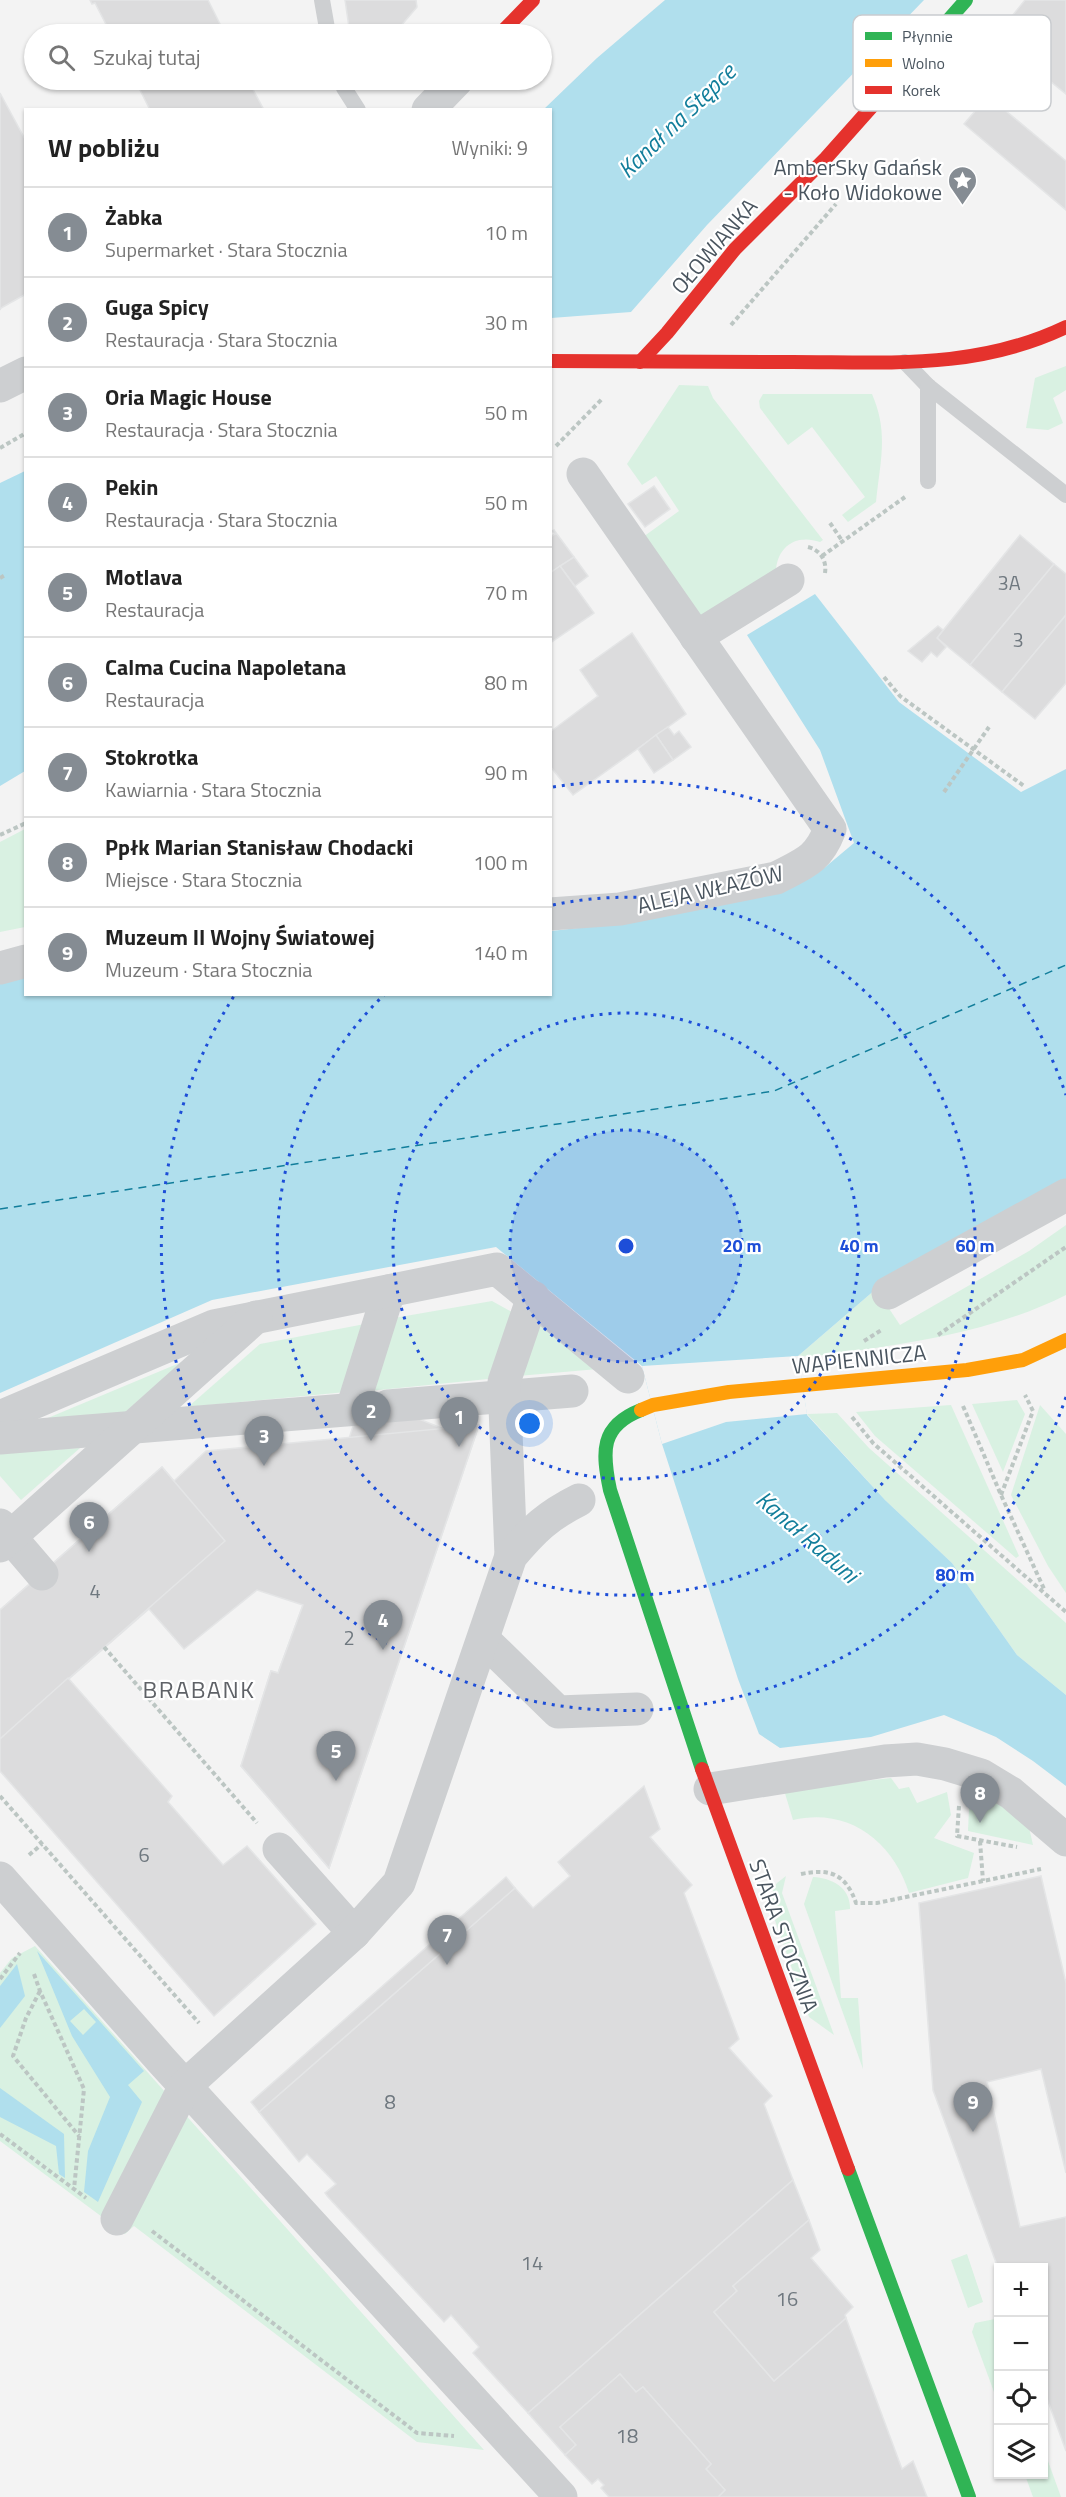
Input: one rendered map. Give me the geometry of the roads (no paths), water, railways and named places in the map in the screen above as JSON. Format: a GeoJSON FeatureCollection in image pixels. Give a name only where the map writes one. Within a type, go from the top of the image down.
{"type":"FeatureCollection","features":[{"type":"Feature","properties":{"kind":"street"},"geometry":{"type":"LineString","coordinates":[[510,24],[533,0]]}},
{"type":"Feature","properties":{"kind":"street","name":"OŁOWIANKA"},"geometry":{"type":"LineString","coordinates":[[953,15],[966,0]]}},
{"type":"Feature","properties":{"kind":"street"},"geometry":{"type":"LineString","coordinates":[[430,108],[447,90]]}},
{"type":"Feature","properties":{"kind":"street","name":"OŁOWIANKA"},"geometry":{"type":"LineString","coordinates":[[640,362],[667,333],[735,249],[826,158],[868,111]]}},
{"type":"Feature","properties":{"kind":"street"},"geometry":{"type":"LineString","coordinates":[[552,361],[905,361],[972,358],[1020,348],[1066,327]]}},
{"type":"Feature","properties":{"kind":"street"},"geometry":{"type":"LineString","coordinates":[[0,386],[24,373]]}},
{"type":"Feature","properties":{"kind":"street","name":"ALEJA WŁAZÓW"},"geometry":{"type":"LineString","coordinates":[[552,914],[620,909],[777,878],[800,867],[822,850],[830,829],[583,474]]}},
{"type":"Feature","properties":{"kind":"street"},"geometry":{"type":"LineString","coordinates":[[696,637],[788,580]]}},
{"type":"Feature","properties":{"kind":"street"},"geometry":{"type":"LineString","coordinates":[[0,968],[24,962]]}},
{"type":"Feature","properties":{"kind":"street"},"geometry":{"type":"LineString","coordinates":[[888,1293],[1066,1195]]}},
{"type":"Feature","properties":{"kind":"street"},"geometry":{"type":"LineString","coordinates":[[0,1417],[214,1326],[497,1269],[628,1377]]}},
{"type":"Feature","properties":{"kind":"street"},"geometry":{"type":"LineString","coordinates":[[366,1408],[389,1292]]}},
{"type":"Feature","properties":{"kind":"street"},"geometry":{"type":"LineString","coordinates":[[117,2219],[185,2086],[354,1933],[399,1883],[511,1556],[504,1382],[533,1297]]}},
{"type":"Feature","properties":{"kind":"street"},"geometry":{"type":"LineString","coordinates":[[42,1574],[3,1536],[133,1428],[256,1317]]}},
{"type":"Feature","properties":{"kind":"street","name":"WAPIENNICZA"},"geometry":{"type":"LineString","coordinates":[[653,1405],[729,1392],[954,1371],[1023,1360],[1066,1340]]}},
{"type":"Feature","properties":{"kind":"street"},"geometry":{"type":"LineString","coordinates":[[0,1438],[572,1391]]}},
{"type":"Feature","properties":{"kind":"street","name":"STARA STOCZNIA"},"geometry":{"type":"LineString","coordinates":[[653,1405],[628,1415],[610,1431],[605,1445],[604,1463],[610,1490],[684,1719],[733,1858],[969,2497]]}},
{"type":"Feature","properties":{"kind":"street"},"geometry":{"type":"LineString","coordinates":[[511,1556],[535,1528],[552,1514],[579,1500]]}},
{"type":"Feature","properties":{"kind":"street"},"geometry":{"type":"LineString","coordinates":[[484,1640],[558,1712],[637,1709]]}},
{"type":"Feature","properties":{"kind":"street"},"geometry":{"type":"LineString","coordinates":[[710,1789],[885,1761],[917,1759],[945,1764],[981,1775],[1011,1792],[1066,1840]]}},
{"type":"Feature","properties":{"kind":"street"},"geometry":{"type":"LineString","coordinates":[[279,1849],[354,1933]]}},
{"type":"Feature","properties":{"kind":"street"},"geometry":{"type":"LineString","coordinates":[[0,1878],[185,2086],[561,2497]]}},
{"type":"Feature","properties":{"kind":"lane"},"geometry":{"type":"LineString","coordinates":[[322,0],[326,24]]}},
{"type":"Feature","properties":{"kind":"lane"},"geometry":{"type":"LineString","coordinates":[[347,90],[357,108]]}},
{"type":"Feature","properties":{"kind":"lane"},"geometry":{"type":"LineString","coordinates":[[905,361],[928,386],[1066,495]]}},
{"type":"Feature","properties":{"kind":"lane"},"geometry":{"type":"LineString","coordinates":[[928,386],[928,481]]}},
{"type":"Feature","properties":{"kind":"lane"},"geometry":{"type":"LineString","coordinates":[[579,1500],[610,1490]]}},
{"type":"Feature","properties":{"kind":"water","name":"Kanał na Stępce"},"geometry":{"type":"Polygon","coordinates":[[[665,0],[924,0],[910,15],[853,15],[853,74],[707,225],[631,312],[552,318],[552,108],[545,108],[597,58],[665,0]]]}},
{"type":"Feature","properties":{"kind":"water"},"geometry":{"type":"Polygon","coordinates":[[[24,471],[24,772],[0,786],[0,483],[24,471]]]}},
{"type":"Feature","properties":{"kind":"water","name":"Kanał Raduni"},"geometry":{"type":"Polygon","coordinates":[[[815,594],[899,702],[1021,792],[1066,769],[1066,1180],[876,1289],[798,1356],[807,1415],[885,1500],[952,1563],[1017,1655],[1066,1695],[1066,1786],[996,1737],[944,1715],[871,1737],[780,1748],[759,1734],[738,1679],[662,1444],[642,1366],[496,1247],[212,1300],[0,1393],[0,981],[24,972],[24,996],[552,996],[552,931],[632,922],[823,869],[854,843],[820,750],[747,635],[815,594]]]}},
{"type":"Feature","properties":{"kind":"water"},"geometry":{"type":"Polygon","coordinates":[[[37,1951],[144,2071],[128,2085],[142,2102],[98,2202],[84,2192],[88,2151],[110,2097],[72,2036],[37,1951]],[[84,2009],[70,2021],[83,2035],[96,2022],[84,2009]]]}},
{"type":"Feature","properties":{"kind":"water"},"geometry":{"type":"Polygon","coordinates":[[[17,1964],[25,1996],[0,2028],[0,1986],[17,1964]]]}},
{"type":"Feature","properties":{"kind":"water"},"geometry":{"type":"Polygon","coordinates":[[[0,2088],[64,2134],[65,2178],[59,2174],[56,2146],[0,2117],[0,2088]]]}},
{"type":"Feature","properties":{"kind":"place","name":"AmberSky Gdańsk - Koło Widokowe"},"geometry":{"type":"Point","coordinates":[963,206]}},
{"type":"Feature","properties":{"kind":"place","name":"Guga Spicy"},"geometry":{"type":"Point","coordinates":[371,1441]}},
{"type":"Feature","properties":{"kind":"place","name":"Żabka"},"geometry":{"type":"Point","coordinates":[459,1447]}},
{"type":"Feature","properties":{"kind":"place","name":"Oria Magic House"},"geometry":{"type":"Point","coordinates":[264,1466]}},
{"type":"Feature","properties":{"kind":"place","name":"Calma Cucina Napoletana"},"geometry":{"type":"Point","coordinates":[89,1552]}},
{"type":"Feature","properties":{"kind":"place","name":"Pekin"},"geometry":{"type":"Point","coordinates":[383,1650]}},
{"type":"Feature","properties":{"kind":"place","name":"Motlava"},"geometry":{"type":"Point","coordinates":[336,1781]}},
{"type":"Feature","properties":{"kind":"place","name":"Ppłk Marian Stanisław Chodacki"},"geometry":{"type":"Point","coordinates":[980,1823]}},
{"type":"Feature","properties":{"kind":"place","name":"Stokrotka"},"geometry":{"type":"Point","coordinates":[447,1965]}},
{"type":"Feature","properties":{"kind":"place","name":"Muzeum II Wojny Światowej"},"geometry":{"type":"Point","coordinates":[973,2132]}},
{"type":"Feature","properties":{"kind":"district","name":"BRABANK"},"geometry":{"type":"Point","coordinates":[199,1690]}}]}
